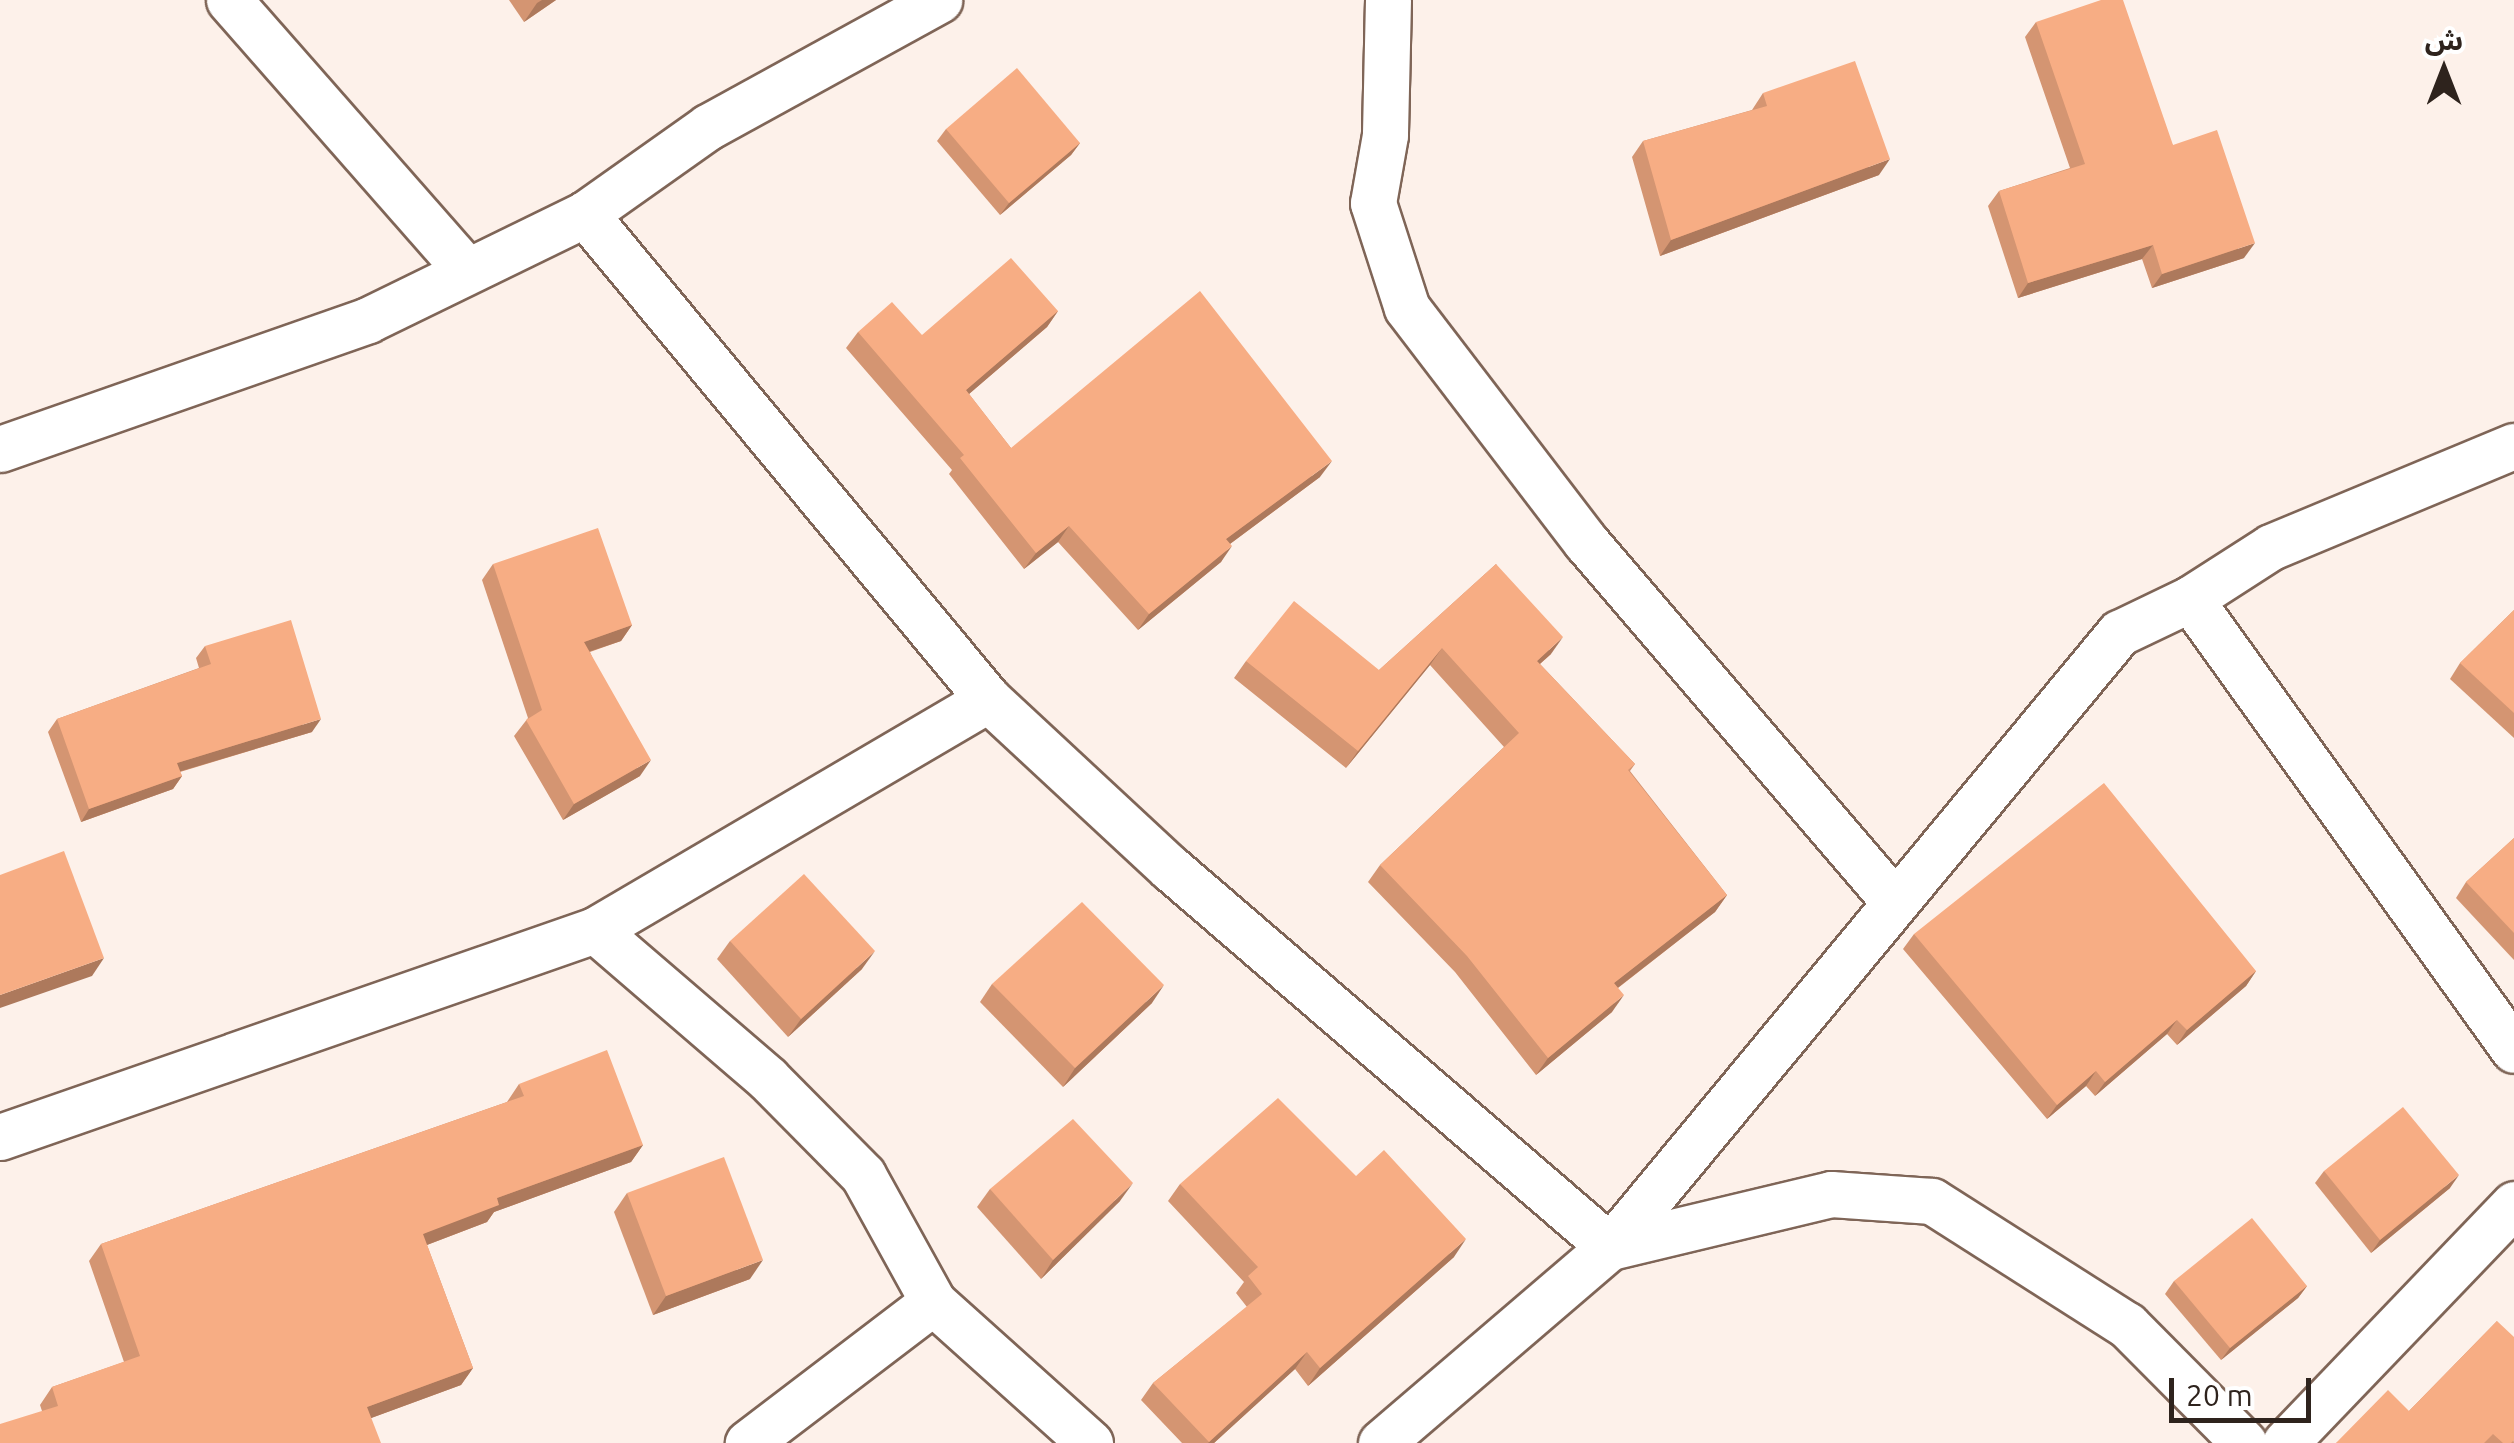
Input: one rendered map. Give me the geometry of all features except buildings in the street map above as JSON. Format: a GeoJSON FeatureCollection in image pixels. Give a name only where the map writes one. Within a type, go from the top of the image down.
{"type":"FeatureCollection","features":[{"type":"Feature","properties":{"kind":"street"},"geometry":{"type":"LineString","coordinates":[[229,0],[465,269]]}},
{"type":"Feature","properties":{"kind":"street"},"geometry":{"type":"LineString","coordinates":[[0,450],[368,320],[465,269],[585,214],[708,127],[939,0]]}},
{"type":"Feature","properties":{"kind":"street"},"geometry":{"type":"LineString","coordinates":[[1388,0],[1384,135],[1373,203],[1407,308],[1586,542],[1896,903]]}},
{"type":"Feature","properties":{"kind":"street"},"geometry":{"type":"LineString","coordinates":[[585,214],[988,698],[1170,868],[1610,1247]]}},
{"type":"Feature","properties":{"kind":"street"},"geometry":{"type":"LineString","coordinates":[[1381,1443],[1610,1247],[2119,633],[2190,599],[2271,548],[2514,446]]}},
{"type":"Feature","properties":{"kind":"street"},"geometry":{"type":"LineString","coordinates":[[2190,599],[2514,1050]]}},
{"type":"Feature","properties":{"kind":"street"},"geometry":{"type":"LineString","coordinates":[[0,1137],[595,930],[988,698]]}},
{"type":"Feature","properties":{"kind":"street"},"geometry":{"type":"LineString","coordinates":[[595,930],[768,1079],[863,1175],[934,1302],[1090,1443]]}},
{"type":"Feature","properties":{"kind":"street"},"geometry":{"type":"LineString","coordinates":[[1610,1247],[1831,1194],[1932,1202],[2127,1325],[2244,1443]]}},
{"type":"Feature","properties":{"kind":"street"},"geometry":{"type":"LineString","coordinates":[[2285,1443],[2514,1204]]}},
{"type":"Feature","properties":{"kind":"street"},"geometry":{"type":"LineString","coordinates":[[748,1443],[934,1302]]}}]}
